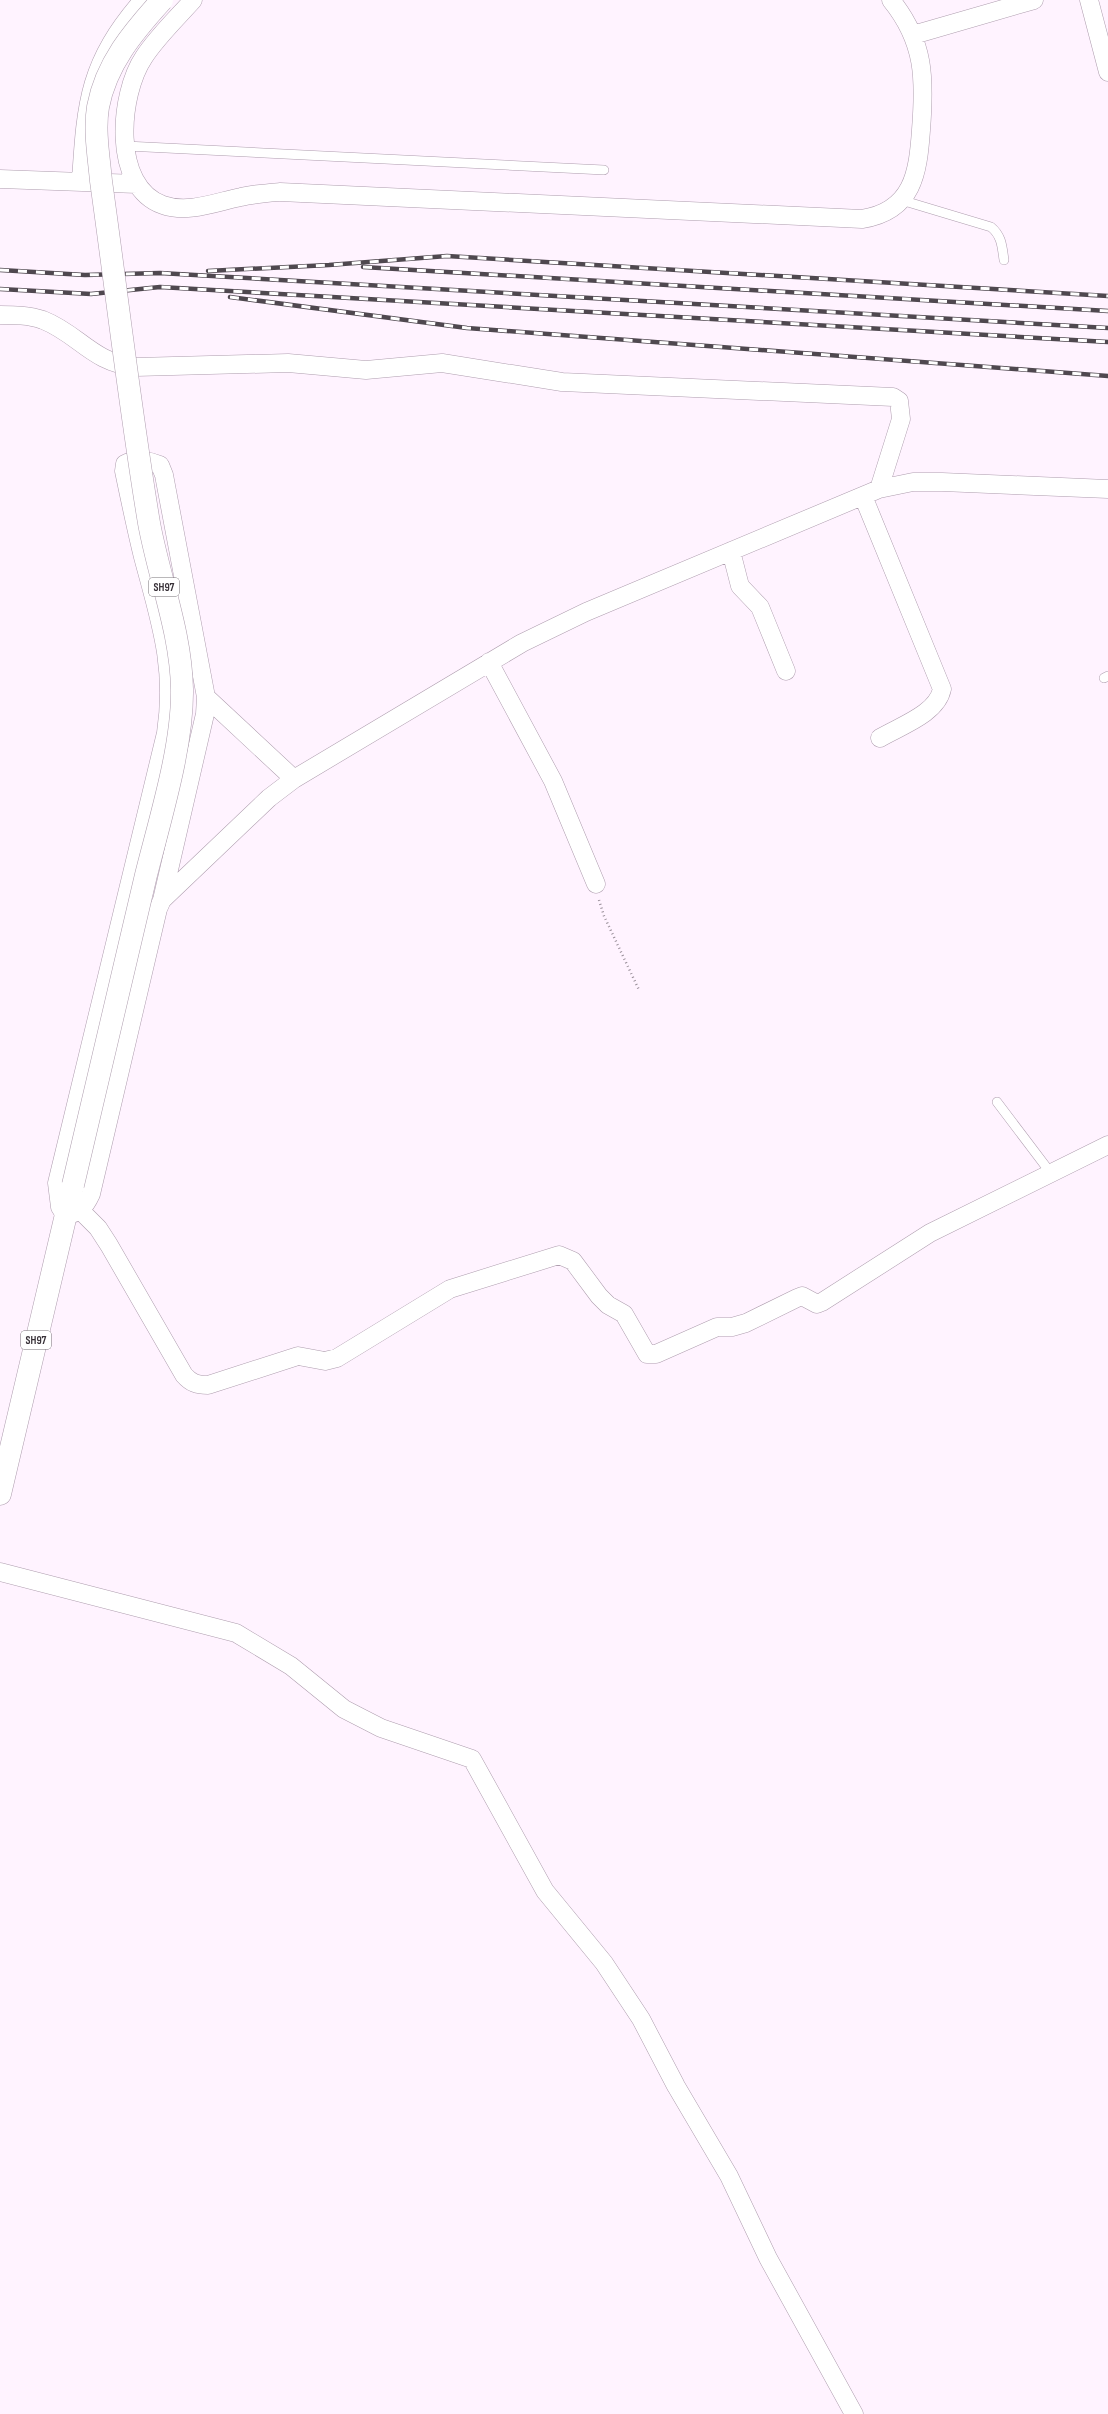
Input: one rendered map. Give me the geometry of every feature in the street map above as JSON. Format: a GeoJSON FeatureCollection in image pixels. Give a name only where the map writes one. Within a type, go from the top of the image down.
{"type":"FeatureCollection","features":[{"type":"Feature","properties":{"kind":"main road","name":"SH97"},"geometry":{"type":"LineString","coordinates":[[0,1494],[3,1469],[72,1213],[73,1185],[166,794],[180,722],[182,690],[180,659],[168,601],[155,556],[141,473],[102,181],[98,136],[98,108],[111,66],[134,31],[162,0]]}},
{"type":"Feature","properties":{"kind":"street"},"geometry":{"type":"LineString","coordinates":[[81,181],[85,121],[95,78],[118,29],[143,0]]}},
{"type":"Feature","properties":{"kind":"street"},"geometry":{"type":"LineString","coordinates":[[193,0],[144,57],[132,80],[125,116],[126,146],[130,169],[137,184],[164,205],[191,208],[242,197],[280,192],[862,219],[887,212],[901,200],[914,182],[919,156],[924,88],[920,59],[913,35],[891,0]]}},
{"type":"Feature","properties":{"kind":"street"},"geometry":{"type":"LineString","coordinates":[[913,35],[1034,0]]}},
{"type":"Feature","properties":{"kind":"street"},"geometry":{"type":"LineString","coordinates":[[1089,0],[1108,72]]}},
{"type":"Feature","properties":{"kind":"street"},"geometry":{"type":"LineString","coordinates":[[0,178],[137,184]]}},
{"type":"Feature","properties":{"kind":"street"},"geometry":{"type":"LineString","coordinates":[[0,315],[27,316],[42,320],[57,327],[108,361],[130,366],[288,363],[366,370],[442,363],[550,381],[893,397],[899,401],[901,419],[871,493],[942,689],[937,703],[929,710],[880,738]]}},
{"type":"Feature","properties":{"kind":"street"},"geometry":{"type":"LineString","coordinates":[[72,1213],[87,1204],[91,1194],[205,714],[206,697],[164,475],[160,465],[152,462],[131,460],[125,464],[124,471],[166,645],[170,689],[169,712],[122,919],[57,1183],[60,1207],[98,1228],[184,1375],[190,1382],[197,1385],[208,1385],[298,1356],[325,1361],[337,1358],[450,1290],[559,1255],[573,1261],[599,1296],[608,1305],[624,1314],[647,1354],[656,1354],[717,1327],[732,1327],[746,1323],[802,1296],[817,1304],[822,1302],[930,1232],[1050,1172],[1108,1145]]}},
{"type":"Feature","properties":{"kind":"street"},"geometry":{"type":"LineString","coordinates":[[162,900],[269,798],[294,779],[489,662],[567,621],[871,493],[913,482],[1108,489]]}},
{"type":"Feature","properties":{"kind":"street"},"geometry":{"type":"LineString","coordinates":[[731,552],[740,586],[760,607],[786,671]]}},
{"type":"Feature","properties":{"kind":"street"},"geometry":{"type":"LineString","coordinates":[[489,662],[553,781],[596,884]]}},
{"type":"Feature","properties":{"kind":"street"},"geometry":{"type":"LineString","coordinates":[[206,697],[294,779]]}},
{"type":"Feature","properties":{"kind":"street"},"geometry":{"type":"LineString","coordinates":[[0,1572],[236,1633],[291,1666],[344,1709],[381,1728],[472,1759],[545,1891],[604,1963],[641,2019],[676,2086],[725,2169],[771,2265],[854,2414]]}},
{"type":"Feature","properties":{"kind":"lane"},"geometry":{"type":"LineString","coordinates":[[126,146],[604,170]]}},
{"type":"Feature","properties":{"kind":"lane"},"geometry":{"type":"LineString","coordinates":[[901,200],[991,227],[998,233],[1001,239],[1004,260]]}},
{"type":"Feature","properties":{"kind":"lane"},"geometry":{"type":"LineString","coordinates":[[997,1102],[1050,1172]]}},
{"type":"Feature","properties":{"kind":"path"},"geometry":{"type":"LineString","coordinates":[[596,884],[604,916],[639,990]]}},
{"type":"Feature","properties":{"kind":"railway"},"geometry":{"type":"LineString","coordinates":[[208,271],[329,265],[447,256],[1108,296]]}},
{"type":"Feature","properties":{"kind":"railway"},"geometry":{"type":"LineString","coordinates":[[363,267],[1108,311]]}},
{"type":"Feature","properties":{"kind":"railway"},"geometry":{"type":"LineString","coordinates":[[0,270],[85,275],[160,273],[1108,328]]}},
{"type":"Feature","properties":{"kind":"railway"},"geometry":{"type":"LineString","coordinates":[[0,289],[91,294],[160,287],[1108,342]]}},
{"type":"Feature","properties":{"kind":"railway"},"geometry":{"type":"LineString","coordinates":[[230,297],[467,328],[1108,376]]}}]}
